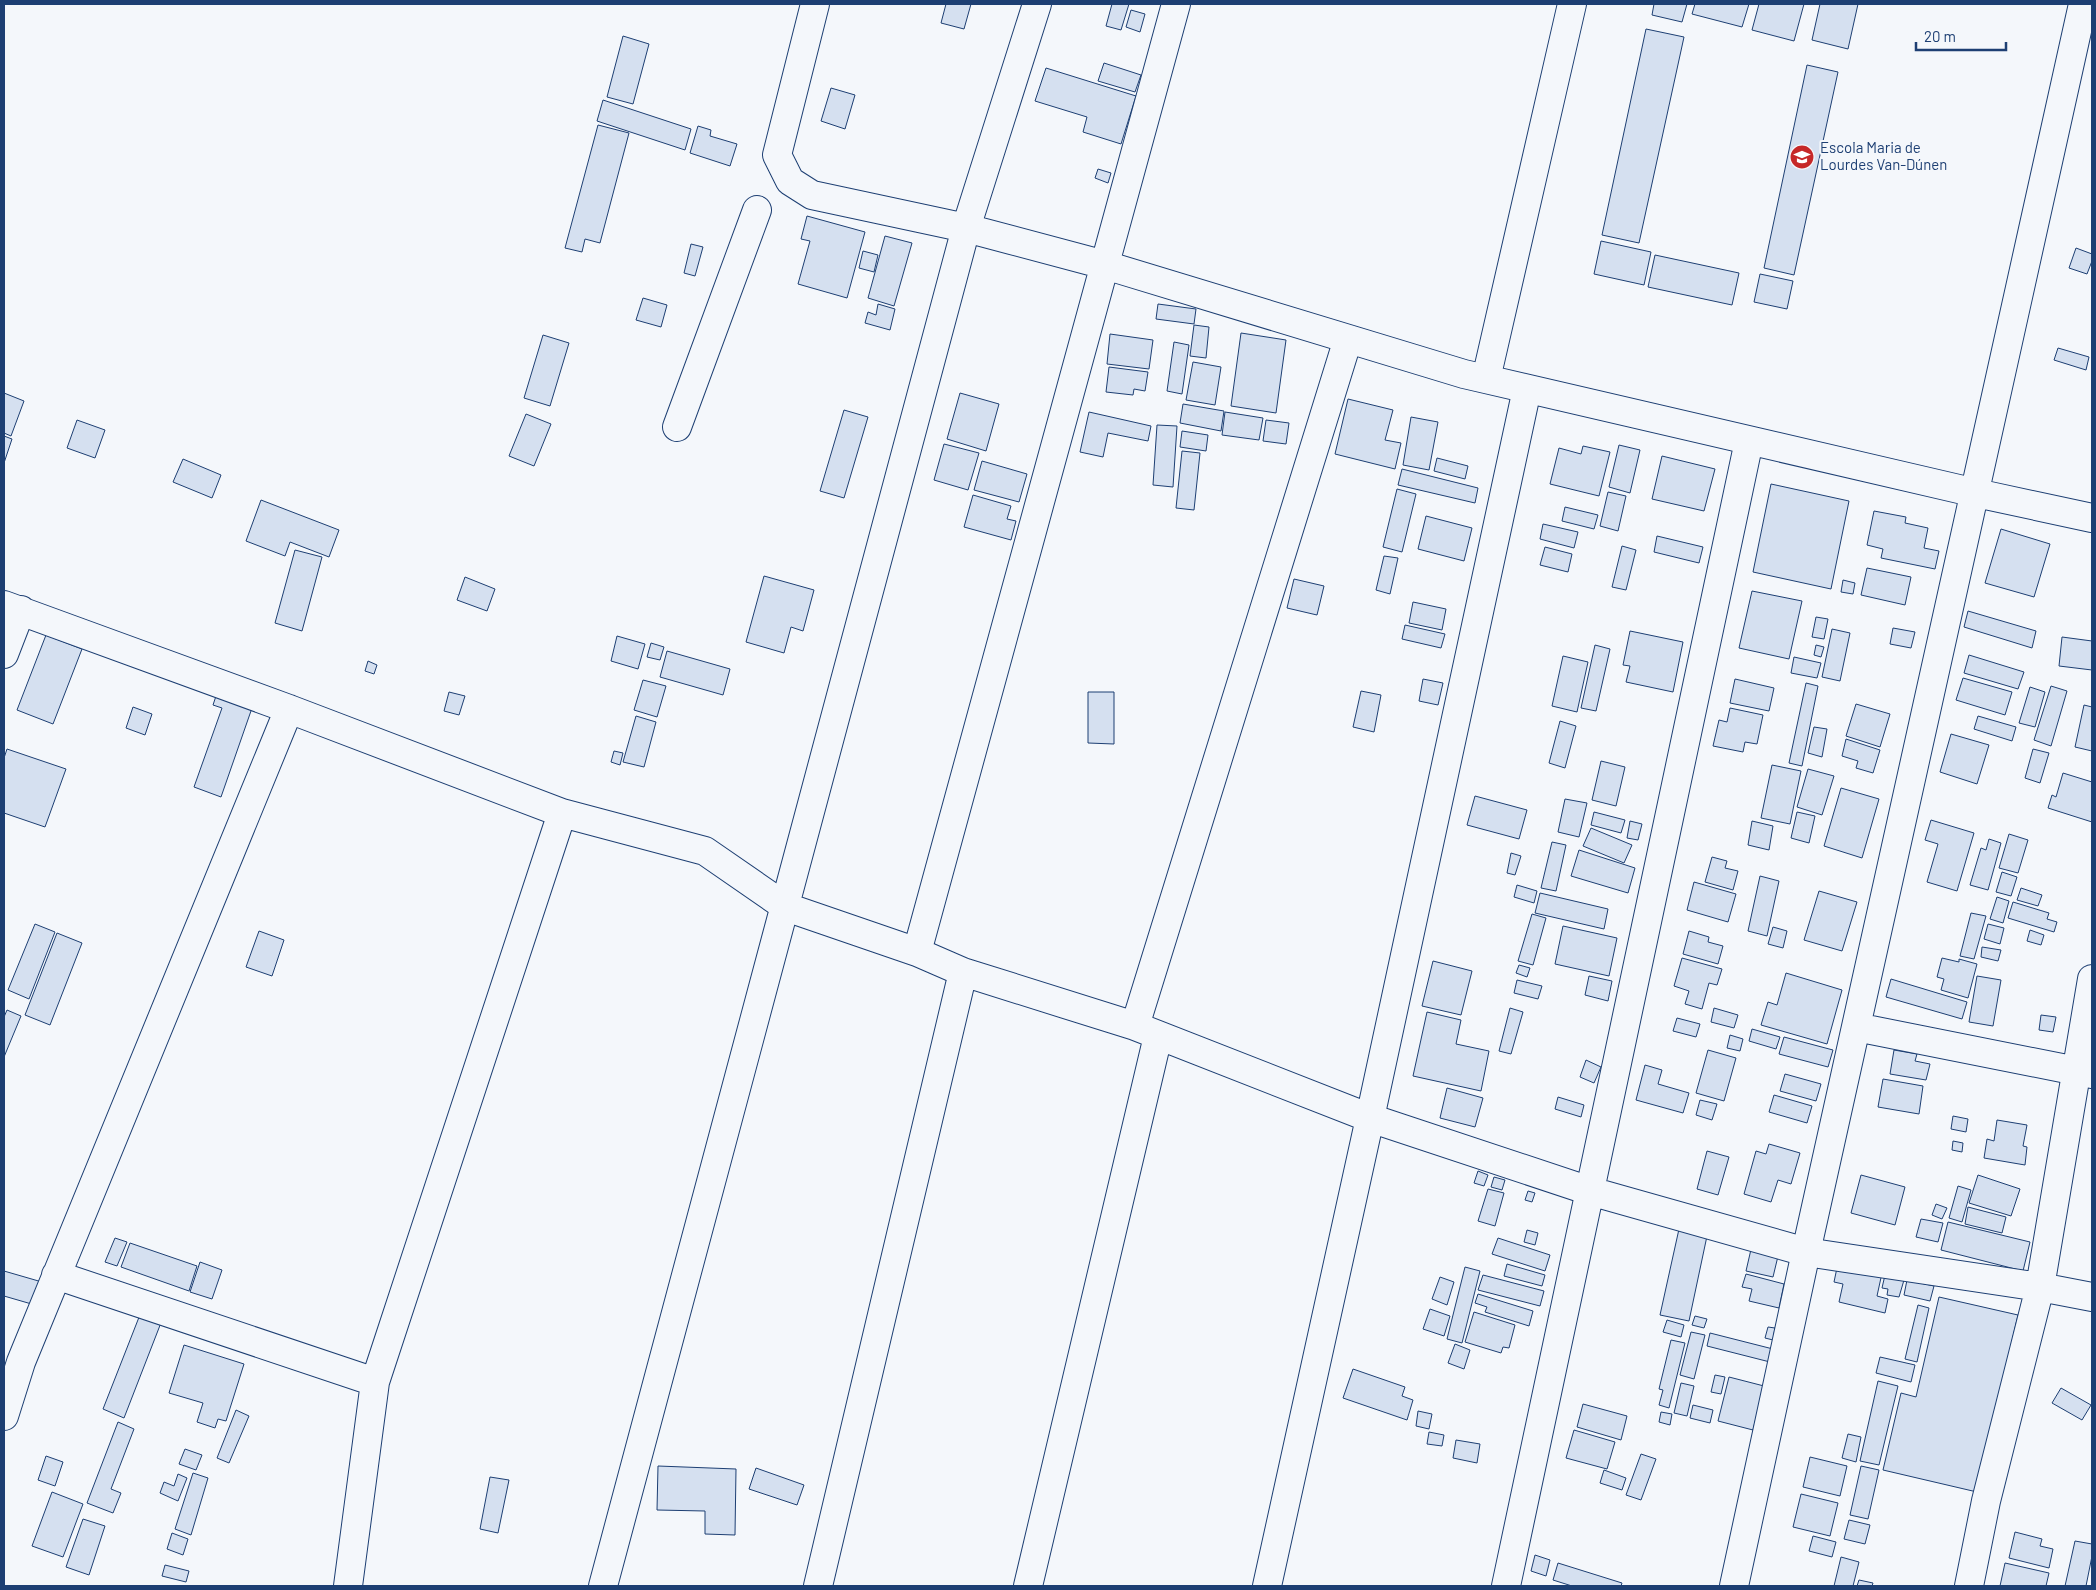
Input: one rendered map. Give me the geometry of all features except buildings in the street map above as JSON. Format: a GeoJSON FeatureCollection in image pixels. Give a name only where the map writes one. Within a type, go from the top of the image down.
{"type":"FeatureCollection","features":[{"type":"Feature","properties":{"kind":"street"},"geometry":{"type":"LineString","coordinates":[[815,4],[777,156],[790,181],[812,195],[966,228],[1104,265],[1486,379],[1976,493],[2092,518]]}},
{"type":"Feature","properties":{"kind":"street"},"geometry":{"type":"LineString","coordinates":[[603,1586],[966,228],[1037,4]]}},
{"type":"Feature","properties":{"kind":"street"},"geometry":{"type":"LineString","coordinates":[[917,952],[1176,4]]}},
{"type":"Feature","properties":{"kind":"street"},"geometry":{"type":"LineString","coordinates":[[1486,379],[1572,4]]}},
{"type":"Feature","properties":{"kind":"street"},"geometry":{"type":"LineString","coordinates":[[1734,1586],[1806,1252],[2083,4]]}},
{"type":"Feature","properties":{"kind":"street"},"geometry":{"type":"LineString","coordinates":[[677,428],[757,210]]}},
{"type":"Feature","properties":{"kind":"street"},"geometry":{"type":"LineString","coordinates":[[1028,1586],[1147,1031],[1348,338]]}},
{"type":"Feature","properties":{"kind":"street"},"geometry":{"type":"LineString","coordinates":[[1267,1586],[1527,389]]}},
{"type":"Feature","properties":{"kind":"street"},"geometry":{"type":"LineString","coordinates":[[1506,1586],[1749,440]]}},
{"type":"Feature","properties":{"kind":"street"},"geometry":{"type":"LineString","coordinates":[[4,654],[12,607],[289,709],[562,813],[705,851],[786,907],[917,952],[963,972],[1147,1031],[1370,1118],[1590,1191],[1806,1252],[2040,1287],[2092,1297]]}},
{"type":"Feature","properties":{"kind":"street"},"geometry":{"type":"LineString","coordinates":[[4,1416],[21,1362],[56,1275],[289,709]]}},
{"type":"Feature","properties":{"kind":"street"},"geometry":{"type":"LineString","coordinates":[[348,1586],[375,1382],[562,813]]}},
{"type":"Feature","properties":{"kind":"street"},"geometry":{"type":"LineString","coordinates":[[818,1586],[963,972]]}},
{"type":"Feature","properties":{"kind":"street"},"geometry":{"type":"LineString","coordinates":[[1969,1586],[1986,1501],[2040,1287],[2084,1073],[2092,979]]}},
{"type":"Feature","properties":{"kind":"street"},"geometry":{"type":"LineString","coordinates":[[1856,1027],[2084,1073]]}},
{"type":"Feature","properties":{"kind":"street"},"geometry":{"type":"LineString","coordinates":[[56,1275],[375,1382]]}},
{"type":"Feature","properties":{"kind":"place","name":"Escola Maria de Lourdes Van-Dúnen"},"geometry":{"type":"Point","coordinates":[1802,157]}}]}
